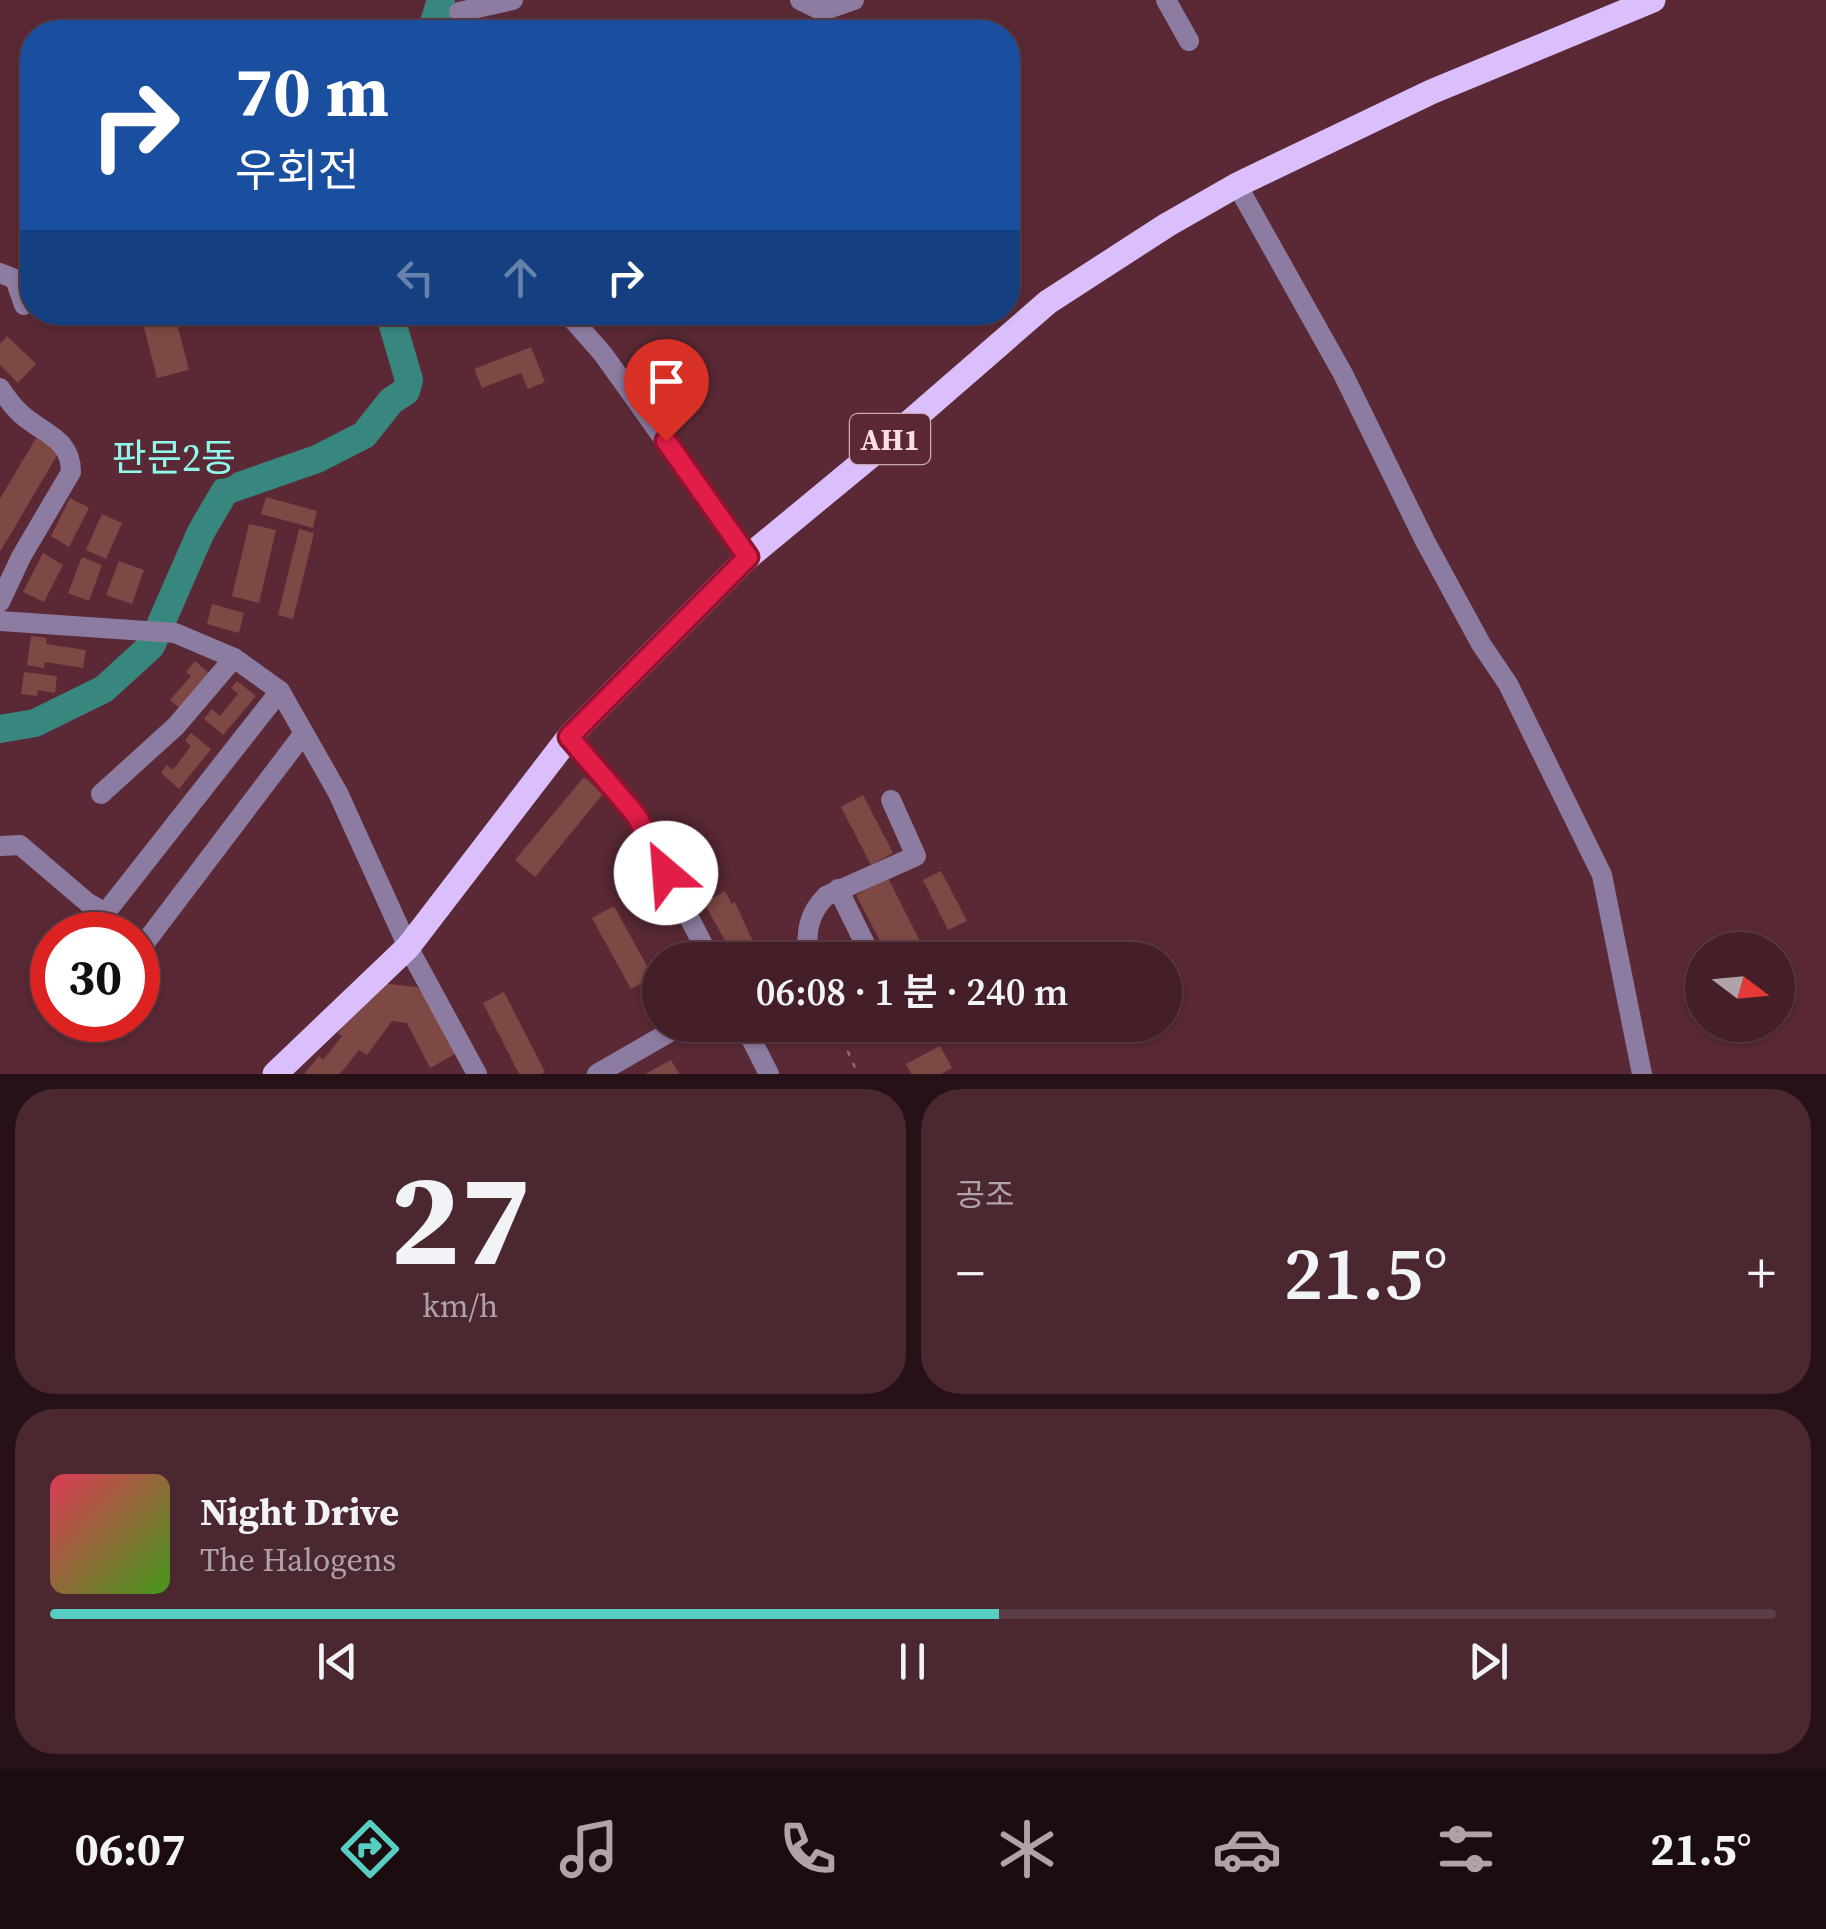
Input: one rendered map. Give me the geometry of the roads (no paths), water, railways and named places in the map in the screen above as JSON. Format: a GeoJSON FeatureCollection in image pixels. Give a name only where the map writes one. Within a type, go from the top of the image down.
{"type":"FeatureCollection","features":[{"type":"Feature","properties":{"kind":"main road","name":"AH1"},"geometry":{"type":"LineString","coordinates":[[275,1074],[408,948],[569,737],[748,557],[1048,302],[1167,224],[1236,185],[1616,6],[1653,0]]}},
{"type":"Feature","properties":{"kind":"street"},"geometry":{"type":"LineString","coordinates":[[459,15],[513,0]]}},
{"type":"Feature","properties":{"kind":"street"},"geometry":{"type":"LineString","coordinates":[[800,0],[822,11],[854,0]]}},
{"type":"Feature","properties":{"kind":"street"},"geometry":{"type":"LineString","coordinates":[[1166,0],[1189,42]]}},
{"type":"Feature","properties":{"kind":"street"},"geometry":{"type":"LineString","coordinates":[[1236,185],[1343,374],[1481,644],[1508,684],[1602,875],[1642,1074]]}},
{"type":"Feature","properties":{"kind":"street"},"geometry":{"type":"LineString","coordinates":[[0,273],[15,279],[20,294]]}},
{"type":"Feature","properties":{"kind":"street"},"geometry":{"type":"LineString","coordinates":[[578,325],[604,354],[748,557]]}},
{"type":"Feature","properties":{"kind":"street"},"geometry":{"type":"LineString","coordinates":[[0,388],[23,416],[63,443],[72,459],[72,472],[21,557],[0,602]]}},
{"type":"Feature","properties":{"kind":"street"},"geometry":{"type":"LineString","coordinates":[[0,612],[0,621],[174,633],[234,658],[280,692],[338,793],[408,948],[477,1074]]}},
{"type":"Feature","properties":{"kind":"street"},"geometry":{"type":"LineString","coordinates":[[100,794],[176,726],[234,658]]}},
{"type":"Feature","properties":{"kind":"street"},"geometry":{"type":"LineString","coordinates":[[0,846],[20,845],[88,903],[106,912],[280,692]]}},
{"type":"Feature","properties":{"kind":"street"},"geometry":{"type":"LineString","coordinates":[[160,914],[304,732]]}},
{"type":"Feature","properties":{"kind":"street"},"geometry":{"type":"LineString","coordinates":[[569,737],[636,815],[701,942]]}},
{"type":"Feature","properties":{"kind":"street"},"geometry":{"type":"LineString","coordinates":[[806,942],[815,906],[838,888],[916,856],[891,800]]}},
{"type":"Feature","properties":{"kind":"street"},"geometry":{"type":"LineString","coordinates":[[838,888],[864,942]]}},
{"type":"Feature","properties":{"kind":"street"},"geometry":{"type":"LineString","coordinates":[[598,1074],[653,1042]]}},
{"type":"Feature","properties":{"kind":"street"},"geometry":{"type":"LineString","coordinates":[[753,1042],[769,1074]]}},
{"type":"Feature","properties":{"kind":"waterway"},"geometry":{"type":"LineString","coordinates":[[435,20],[441,0]]}},
{"type":"Feature","properties":{"kind":"waterway"},"geometry":{"type":"LineString","coordinates":[[0,729],[35,723],[104,689],[151,646],[201,532],[225,491],[317,459],[364,435],[391,401],[406,391],[409,380],[393,325]]}},
{"type":"Feature","properties":{"kind":"district","name":"판문2동"},"geometry":{"type":"Point","coordinates":[174,458]}}]}
